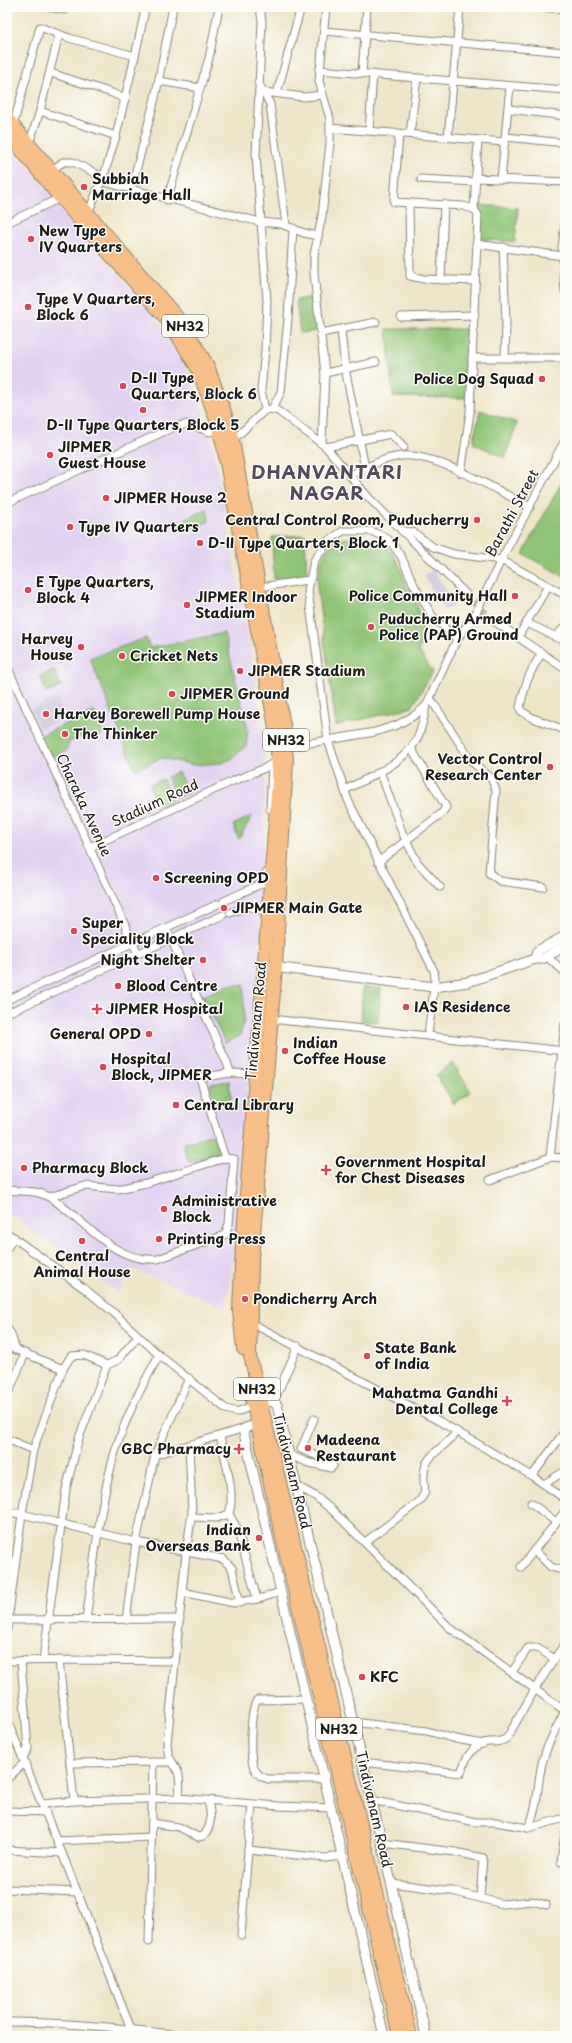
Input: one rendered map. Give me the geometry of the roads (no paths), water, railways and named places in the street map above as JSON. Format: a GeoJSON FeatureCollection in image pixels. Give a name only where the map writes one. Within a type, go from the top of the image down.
{"type":"FeatureCollection","features":[{"type":"Feature","properties":{"kind":"highway","name":"Tindivanam Road"},"geometry":{"type":"LineString","coordinates":[[9,126],[29,144],[52,170],[85,218],[175,312],[195,341],[217,386],[233,440],[255,588],[287,747],[286,785],[270,966],[256,1074],[256,1136],[252,1259],[245,1325]]}},
{"type":"Feature","properties":{"kind":"highway","name":"NH32"},"geometry":{"type":"LineString","coordinates":[[9,126],[60,198],[85,218],[169,322],[198,370],[219,431],[255,588],[274,722],[275,762]]}},
{"type":"Feature","properties":{"kind":"highway","name":"Tindivanam Road"},"geometry":{"type":"LineString","coordinates":[[275,762],[269,913],[271,1019],[256,1136],[249,1161],[239,1299],[250,1356],[256,1404],[256,1425],[331,1691],[411,2036]]}},
{"type":"Feature","properties":{"kind":"highway","name":"NH32"},"geometry":{"type":"LineString","coordinates":[[256,1425],[399,2036]]}},
{"type":"Feature","properties":{"kind":"street"},"geometry":{"type":"LineString","coordinates":[[48,7],[65,10]]}},
{"type":"Feature","properties":{"kind":"street"},"geometry":{"type":"LineString","coordinates":[[85,218],[106,170],[116,136],[136,56],[144,15],[143,7]]}},
{"type":"Feature","properties":{"kind":"street"},"geometry":{"type":"LineString","coordinates":[[131,190],[159,81],[173,7]]}},
{"type":"Feature","properties":{"kind":"street"},"geometry":{"type":"LineString","coordinates":[[167,200],[192,121],[211,52],[219,7]]}},
{"type":"Feature","properties":{"kind":"street"},"geometry":{"type":"LineString","coordinates":[[260,7],[262,21],[258,82],[256,155],[267,302],[265,350],[261,390],[268,409],[293,422],[324,446],[370,498],[466,594]]}},
{"type":"Feature","properties":{"kind":"street"},"geometry":{"type":"LineString","coordinates":[[277,93],[301,7]]}},
{"type":"Feature","properties":{"kind":"street"},"geometry":{"type":"LineString","coordinates":[[324,446],[325,373],[317,310],[314,255],[322,216],[330,128],[327,108],[319,81],[326,7]]}},
{"type":"Feature","properties":{"kind":"street"},"geometry":{"type":"LineString","coordinates":[[362,73],[368,7]]}},
{"type":"Feature","properties":{"kind":"street"},"geometry":{"type":"LineString","coordinates":[[448,137],[452,80],[460,7]]}},
{"type":"Feature","properties":{"kind":"street"},"geometry":{"type":"LineString","coordinates":[[541,7],[565,9]]}},
{"type":"Feature","properties":{"kind":"street"},"geometry":{"type":"LineString","coordinates":[[9,126],[40,27],[100,47],[136,56]]}},
{"type":"Feature","properties":{"kind":"street"},"geometry":{"type":"LineString","coordinates":[[324,31],[565,52]]}},
{"type":"Feature","properties":{"kind":"street"},"geometry":{"type":"LineString","coordinates":[[29,144],[51,73],[59,34]]}},
{"type":"Feature","properties":{"kind":"street"},"geometry":{"type":"LineString","coordinates":[[319,70],[565,90]]}},
{"type":"Feature","properties":{"kind":"street"},"geometry":{"type":"LineString","coordinates":[[51,73],[112,92],[125,99]]}},
{"type":"Feature","properties":{"kind":"street"},"geometry":{"type":"LineString","coordinates":[[369,131],[373,74]]}},
{"type":"Feature","properties":{"kind":"street"},"geometry":{"type":"LineString","coordinates":[[410,134],[417,78]]}},
{"type":"Feature","properties":{"kind":"street"},"geometry":{"type":"LineString","coordinates":[[159,81],[200,88]]}},
{"type":"Feature","properties":{"kind":"street"},"geometry":{"type":"LineString","coordinates":[[233,440],[268,409],[281,392],[288,319],[289,227],[270,104],[258,82]]}},
{"type":"Feature","properties":{"kind":"street"},"geometry":{"type":"LineString","coordinates":[[501,179],[506,140],[510,86]]}},
{"type":"Feature","properties":{"kind":"street"},"geometry":{"type":"LineString","coordinates":[[264,92],[304,97],[323,95]]}},
{"type":"Feature","properties":{"kind":"street"},"geometry":{"type":"LineString","coordinates":[[508,109],[565,116]]}},
{"type":"Feature","properties":{"kind":"street"},"geometry":{"type":"LineString","coordinates":[[40,112],[116,136]]}},
{"type":"Feature","properties":{"kind":"street"},"geometry":{"type":"LineString","coordinates":[[330,128],[478,140],[565,143]]}},
{"type":"Feature","properties":{"kind":"street"},"geometry":{"type":"LineString","coordinates":[[399,133],[394,202],[444,204],[474,209]]}},
{"type":"Feature","properties":{"kind":"street"},"geometry":{"type":"LineString","coordinates":[[462,473],[470,412],[475,315],[478,215],[474,209],[478,140]]}},
{"type":"Feature","properties":{"kind":"street"},"geometry":{"type":"LineString","coordinates":[[52,170],[62,162],[73,162],[96,173],[101,181],[167,200],[260,222],[289,227],[318,236]]}},
{"type":"Feature","properties":{"kind":"street"},"geometry":{"type":"LineString","coordinates":[[421,179],[501,179],[565,182]]}},
{"type":"Feature","properties":{"kind":"street"},"geometry":{"type":"LineString","coordinates":[[7,223],[60,198]]}},
{"type":"Feature","properties":{"kind":"street"},"geometry":{"type":"LineString","coordinates":[[409,203],[410,276],[417,279],[475,281]]}},
{"type":"Feature","properties":{"kind":"street"},"geometry":{"type":"LineString","coordinates":[[441,280],[444,204]]}},
{"type":"Feature","properties":{"kind":"street"},"geometry":{"type":"LineString","coordinates":[[565,224],[563,256],[565,291]]}},
{"type":"Feature","properties":{"kind":"street"},"geometry":{"type":"LineString","coordinates":[[476,244],[563,256]]}},
{"type":"Feature","properties":{"kind":"street"},"geometry":{"type":"LineString","coordinates":[[504,247],[506,323],[505,358]]}},
{"type":"Feature","properties":{"kind":"street"},"geometry":{"type":"LineString","coordinates":[[401,317],[475,315]]}},
{"type":"Feature","properties":{"kind":"street"},"geometry":{"type":"LineString","coordinates":[[321,333],[376,322]]}},
{"type":"Feature","properties":{"kind":"street"},"geometry":{"type":"LineString","coordinates":[[341,330],[345,368],[365,468]]}},
{"type":"Feature","properties":{"kind":"street"},"geometry":{"type":"LineString","coordinates":[[472,358],[565,358]]}},
{"type":"Feature","properties":{"kind":"street"},"geometry":{"type":"LineString","coordinates":[[325,373],[376,362]]}},
{"type":"Feature","properties":{"kind":"street"},"geometry":{"type":"LineString","coordinates":[[7,503],[174,427],[190,424],[210,432]]}},
{"type":"Feature","properties":{"kind":"street"},"geometry":{"type":"LineString","coordinates":[[324,446],[391,434],[404,447]]}},
{"type":"Feature","properties":{"kind":"street","name":"Barathi Street"},"geometry":{"type":"LineString","coordinates":[[411,748],[417,738],[426,706],[458,639],[483,599],[501,560],[565,440]]}},
{"type":"Feature","properties":{"kind":"street"},"geometry":{"type":"LineString","coordinates":[[350,475],[382,460],[404,455],[441,463],[530,507]]}},
{"type":"Feature","properties":{"kind":"street"},"geometry":{"type":"LineString","coordinates":[[428,1036],[434,987],[434,971],[348,800],[328,740],[308,591],[314,561],[328,541],[342,531],[371,531],[388,539],[401,556],[414,585],[433,617],[458,639]]}},
{"type":"Feature","properties":{"kind":"street"},"geometry":{"type":"LineString","coordinates":[[402,531],[414,532],[433,547],[454,554],[501,560],[565,595]]}},
{"type":"Feature","properties":{"kind":"street"},"geometry":{"type":"LineString","coordinates":[[255,588],[310,580]]}},
{"type":"Feature","properties":{"kind":"street"},"geometry":{"type":"LineString","coordinates":[[518,637],[548,586]]}},
{"type":"Feature","properties":{"kind":"street"},"geometry":{"type":"LineString","coordinates":[[494,621],[565,669]]}},
{"type":"Feature","properties":{"kind":"street"},"geometry":{"type":"LineString","coordinates":[[527,623],[565,641]]}},
{"type":"Feature","properties":{"kind":"street"},"geometry":{"type":"LineString","coordinates":[[555,637],[565,627]]}},
{"type":"Feature","properties":{"kind":"street"},"geometry":{"type":"LineString","coordinates":[[542,653],[530,671],[520,707],[522,711],[533,718],[565,730]]}},
{"type":"Feature","properties":{"kind":"street","name":"Charaka Avenue"},"geometry":{"type":"LineString","coordinates":[[7,666],[138,954]]}},
{"type":"Feature","properties":{"kind":"street"},"geometry":{"type":"LineString","coordinates":[[430,698],[472,762],[491,778],[496,790],[489,873],[500,881],[543,887]]}},
{"type":"Feature","properties":{"kind":"street"},"geometry":{"type":"LineString","coordinates":[[287,747],[375,732],[397,725],[415,715],[426,706]]}},
{"type":"Feature","properties":{"kind":"street"},"geometry":{"type":"LineString","coordinates":[[345,790],[398,760],[411,748],[446,807],[442,813],[378,862]]}},
{"type":"Feature","properties":{"kind":"street"},"geometry":{"type":"LineString","coordinates":[[7,1000],[221,903],[266,880],[275,762]]}},
{"type":"Feature","properties":{"kind":"street","name":"Stadium Road"},"geometry":{"type":"LineString","coordinates":[[90,848],[275,762]]}},
{"type":"Feature","properties":{"kind":"street"},"geometry":{"type":"LineString","coordinates":[[380,771],[417,862],[440,887]]}},
{"type":"Feature","properties":{"kind":"street"},"geometry":{"type":"LineString","coordinates":[[7,1009],[12,1011],[226,914],[248,906],[269,913]]}},
{"type":"Feature","properties":{"kind":"street"},"geometry":{"type":"LineString","coordinates":[[166,928],[227,1063],[230,1073]]}},
{"type":"Feature","properties":{"kind":"street"},"geometry":{"type":"LineString","coordinates":[[535,960],[537,951],[565,936]]}},
{"type":"Feature","properties":{"kind":"street"},"geometry":{"type":"LineString","coordinates":[[270,966],[434,987],[468,982],[547,957],[565,946]]}},
{"type":"Feature","properties":{"kind":"street"},"geometry":{"type":"LineString","coordinates":[[547,957],[565,972]]}},
{"type":"Feature","properties":{"kind":"street"},"geometry":{"type":"LineString","coordinates":[[271,1019],[564,1051]]}},
{"type":"Feature","properties":{"kind":"street"},"geometry":{"type":"LineString","coordinates":[[550,1157],[564,1051],[565,1024]]}},
{"type":"Feature","properties":{"kind":"street"},"geometry":{"type":"LineString","coordinates":[[225,1158],[200,1078],[230,1073],[256,1074]]}},
{"type":"Feature","properties":{"kind":"street"},"geometry":{"type":"LineString","coordinates":[[490,1180],[550,1157],[565,1158]]}},
{"type":"Feature","properties":{"kind":"street"},"geometry":{"type":"LineString","coordinates":[[49,1197],[85,1186],[118,1189],[146,1183],[225,1158],[249,1161]]}},
{"type":"Feature","properties":{"kind":"street"},"geometry":{"type":"LineString","coordinates":[[7,1190],[34,1191],[49,1197],[119,1252],[148,1260],[158,1259],[225,1235],[229,1224],[234,1159]]}},
{"type":"Feature","properties":{"kind":"street"},"geometry":{"type":"LineString","coordinates":[[7,1233],[85,1288],[159,1355],[231,1411],[237,1412],[256,1404],[274,1401]]}},
{"type":"Feature","properties":{"kind":"street"},"geometry":{"type":"LineString","coordinates":[[7,1248],[14,1237]]}},
{"type":"Feature","properties":{"kind":"street"},"geometry":{"type":"LineString","coordinates":[[245,1325],[257,1326],[298,1346],[457,1432],[532,1476],[565,1499]]}},
{"type":"Feature","properties":{"kind":"street"},"geometry":{"type":"LineString","coordinates":[[7,1328],[11,1334],[16,1350]]}},
{"type":"Feature","properties":{"kind":"street"},"geometry":{"type":"LineString","coordinates":[[7,1629],[22,1514],[33,1450],[63,1369],[71,1356],[77,1354],[107,1365],[118,1360],[138,1336]]}},
{"type":"Feature","properties":{"kind":"street"},"geometry":{"type":"LineString","coordinates":[[7,1346],[63,1369]]}},
{"type":"Feature","properties":{"kind":"street"},"geometry":{"type":"LineString","coordinates":[[298,1346],[274,1401],[382,1843],[426,2036]]}},
{"type":"Feature","properties":{"kind":"street"},"geometry":{"type":"LineString","coordinates":[[7,1396],[25,1354]]}},
{"type":"Feature","properties":{"kind":"street"},"geometry":{"type":"LineString","coordinates":[[86,1620],[98,1533],[115,1452],[140,1389],[159,1355]]}},
{"type":"Feature","properties":{"kind":"street"},"geometry":{"type":"LineString","coordinates":[[43,1660],[60,1524],[72,1460],[107,1365]]}},
{"type":"Feature","properties":{"kind":"street"},"geometry":{"type":"LineString","coordinates":[[126,1620],[136,1542],[154,1455],[188,1378]]}},
{"type":"Feature","properties":{"kind":"street"},"geometry":{"type":"LineString","coordinates":[[288,1454],[306,1462],[330,1468],[333,1466],[329,1461],[301,1449],[314,1419]]}},
{"type":"Feature","properties":{"kind":"street"},"geometry":{"type":"LineString","coordinates":[[154,1455],[256,1425]]}},
{"type":"Feature","properties":{"kind":"street"},"geometry":{"type":"LineString","coordinates":[[256,1425],[244,1433],[280,1592],[307,1699],[384,2036]]}},
{"type":"Feature","properties":{"kind":"street"},"geometry":{"type":"LineString","coordinates":[[532,1476],[565,1431]]}},
{"type":"Feature","properties":{"kind":"street"},"geometry":{"type":"LineString","coordinates":[[365,1542],[420,1501],[425,1492],[422,1482],[424,1470],[429,1458],[437,1450],[448,1444],[457,1432]]}},
{"type":"Feature","properties":{"kind":"street"},"geometry":{"type":"LineString","coordinates":[[220,1436],[231,1494],[231,1508],[229,1514],[237,1528],[257,1599]]}},
{"type":"Feature","properties":{"kind":"street"},"geometry":{"type":"LineString","coordinates":[[7,1439],[33,1450]]}},
{"type":"Feature","properties":{"kind":"street"},"geometry":{"type":"LineString","coordinates":[[180,1798],[178,1773],[171,1762],[168,1752],[168,1743],[182,1592],[191,1517],[192,1498],[189,1445]]}},
{"type":"Feature","properties":{"kind":"street"},"geometry":{"type":"LineString","coordinates":[[544,1484],[565,1471]]}},
{"type":"Feature","properties":{"kind":"street"},"geometry":{"type":"LineString","coordinates":[[295,1484],[315,1496],[333,1511],[450,1628],[565,1711],[541,1767],[536,1810],[528,1828]]}},
{"type":"Feature","properties":{"kind":"street"},"geometry":{"type":"LineString","coordinates":[[531,1503],[556,1522]]}},
{"type":"Feature","properties":{"kind":"street"},"geometry":{"type":"LineString","coordinates":[[521,1567],[565,1511]]}},
{"type":"Feature","properties":{"kind":"street"},"geometry":{"type":"LineString","coordinates":[[7,1512],[22,1514],[186,1553],[223,1559],[232,1568],[240,1602]]}},
{"type":"Feature","properties":{"kind":"street"},"geometry":{"type":"LineString","coordinates":[[191,1517],[217,1518],[229,1514]]}},
{"type":"Feature","properties":{"kind":"street"},"geometry":{"type":"LineString","coordinates":[[534,1550],[551,1567],[565,1571]]}},
{"type":"Feature","properties":{"kind":"street"},"geometry":{"type":"LineString","coordinates":[[182,1592],[225,1602],[240,1602],[257,1599],[280,1592]]}},
{"type":"Feature","properties":{"kind":"street"},"geometry":{"type":"LineString","coordinates":[[8,1620],[48,1621],[180,1619]]}},
{"type":"Feature","properties":{"kind":"street"},"geometry":{"type":"LineString","coordinates":[[353,1722],[428,1731],[456,1739],[483,1744],[503,1741],[507,1738],[535,1689],[565,1643]]}},
{"type":"Feature","properties":{"kind":"street"},"geometry":{"type":"LineString","coordinates":[[512,1672],[528,1648],[537,1648],[555,1659]]}},
{"type":"Feature","properties":{"kind":"street"},"geometry":{"type":"LineString","coordinates":[[7,1662],[43,1660],[175,1661]]}},
{"type":"Feature","properties":{"kind":"street"},"geometry":{"type":"LineString","coordinates":[[60,1660],[74,1801]]}},
{"type":"Feature","properties":{"kind":"street"},"geometry":{"type":"LineString","coordinates":[[7,1779],[24,1760],[28,1750],[21,1661]]}},
{"type":"Feature","properties":{"kind":"street"},"geometry":{"type":"LineString","coordinates":[[307,1699],[257,1700],[254,1704],[252,1720],[252,1762],[254,1770],[260,1776],[268,1779],[325,1779]]}},
{"type":"Feature","properties":{"kind":"street"},"geometry":{"type":"LineString","coordinates":[[7,1720],[46,1812],[131,2029]]}},
{"type":"Feature","properties":{"kind":"street"},"geometry":{"type":"LineString","coordinates":[[362,1762],[461,1773],[470,1752],[483,1744]]}},
{"type":"Feature","properties":{"kind":"street"},"geometry":{"type":"LineString","coordinates":[[149,1942],[153,1762]]}},
{"type":"Feature","properties":{"kind":"street"},"geometry":{"type":"LineString","coordinates":[[70,1763],[171,1762]]}},
{"type":"Feature","properties":{"kind":"street"},"geometry":{"type":"LineString","coordinates":[[42,1804],[74,1801],[180,1798],[252,1804],[332,1808]]}},
{"type":"Feature","properties":{"kind":"street"},"geometry":{"type":"LineString","coordinates":[[371,1800],[476,1822],[496,1822],[528,1828],[565,1818]]}},
{"type":"Feature","properties":{"kind":"street"},"geometry":{"type":"LineString","coordinates":[[152,1822],[178,1827],[198,1837],[203,1836],[207,1832],[211,1820],[208,1801]]}},
{"type":"Feature","properties":{"kind":"street"},"geometry":{"type":"LineString","coordinates":[[241,1935],[252,1804]]}},
{"type":"Feature","properties":{"kind":"street"},"geometry":{"type":"LineString","coordinates":[[7,1811],[46,1812]]}},
{"type":"Feature","properties":{"kind":"street"},"geometry":{"type":"LineString","coordinates":[[561,1862],[565,1834]]}},
{"type":"Feature","properties":{"kind":"street"},"geometry":{"type":"LineString","coordinates":[[57,1841],[152,1838]]}},
{"type":"Feature","properties":{"kind":"street"},"geometry":{"type":"LineString","coordinates":[[382,1843],[455,1852],[483,1858],[480,1897]]}},
{"type":"Feature","properties":{"kind":"street"},"geometry":{"type":"LineString","coordinates":[[7,1850],[62,1853]]}},
{"type":"Feature","properties":{"kind":"street"},"geometry":{"type":"LineString","coordinates":[[248,1850],[325,1858],[343,1856]]}},
{"type":"Feature","properties":{"kind":"street"},"geometry":{"type":"LineString","coordinates":[[391,1883],[480,1897],[503,1904],[532,1901],[546,1905]]}},
{"type":"Feature","properties":{"kind":"street"},"geometry":{"type":"LineString","coordinates":[[7,1889],[77,1892]]}},
{"type":"Feature","properties":{"kind":"street"},"geometry":{"type":"LineString","coordinates":[[7,2022],[31,2022],[131,2029],[186,2036]]}},
{"type":"Feature","properties":{"kind":"tunnel"},"geometry":{"type":"LineString","coordinates":[[466,594],[494,621]]}},
{"type":"Feature","properties":{"kind":"place","name":"Subbiah Marriage Hall"},"geometry":{"type":"Point","coordinates":[84,187]}},
{"type":"Feature","properties":{"kind":"place","name":"New Type IV Quarters"},"geometry":{"type":"Point","coordinates":[31,239]}},
{"type":"Feature","properties":{"kind":"place","name":"Type V Quarters, Block 6"},"geometry":{"type":"Point","coordinates":[28,307]}},
{"type":"Feature","properties":{"kind":"place","name":"Police Dog Squad"},"geometry":{"type":"Point","coordinates":[542,379]}},
{"type":"Feature","properties":{"kind":"place","name":"D-II Type Quarters, Block 6"},"geometry":{"type":"Point","coordinates":[123,386]}},
{"type":"Feature","properties":{"kind":"place","name":"D-II Type Quarters, Block 5"},"geometry":{"type":"Point","coordinates":[143,410]}},
{"type":"Feature","properties":{"kind":"place","name":"JIPMER Guest House"},"geometry":{"type":"Point","coordinates":[50,455]}},
{"type":"Feature","properties":{"kind":"place","name":"JIPMER House 2"},"geometry":{"type":"Point","coordinates":[106,498]}},
{"type":"Feature","properties":{"kind":"place","name":"Central Control Room, Puducherry"},"geometry":{"type":"Point","coordinates":[477,520]}},
{"type":"Feature","properties":{"kind":"place","name":"Type IV Quarters"},"geometry":{"type":"Point","coordinates":[70,527]}},
{"type":"Feature","properties":{"kind":"place","name":"D-II Type Quarters, Block 1"},"geometry":{"type":"Point","coordinates":[200,543]}},
{"type":"Feature","properties":{"kind":"place","name":"E Type Quarters, Block 4"},"geometry":{"type":"Point","coordinates":[28,590]}},
{"type":"Feature","properties":{"kind":"place","name":"Police Community Hall"},"geometry":{"type":"Point","coordinates":[515,596]}},
{"type":"Feature","properties":{"kind":"place","name":"JIPMER Indoor Stadium"},"geometry":{"type":"Point","coordinates":[187,605]}},
{"type":"Feature","properties":{"kind":"place","name":"Puducherry Armed Police (PAP) Ground"},"geometry":{"type":"Point","coordinates":[371,627]}},
{"type":"Feature","properties":{"kind":"place","name":"Harvey House"},"geometry":{"type":"Point","coordinates":[81,647]}},
{"type":"Feature","properties":{"kind":"place","name":"Cricket Nets"},"geometry":{"type":"Point","coordinates":[122,656]}},
{"type":"Feature","properties":{"kind":"place","name":"JIPMER Stadium"},"geometry":{"type":"Point","coordinates":[240,671]}},
{"type":"Feature","properties":{"kind":"place","name":"JIPMER Ground"},"geometry":{"type":"Point","coordinates":[172,694]}},
{"type":"Feature","properties":{"kind":"place","name":"Harvey Borewell Pump House"},"geometry":{"type":"Point","coordinates":[46,714]}},
{"type":"Feature","properties":{"kind":"place","name":"The Thinker"},"geometry":{"type":"Point","coordinates":[65,734]}},
{"type":"Feature","properties":{"kind":"place","name":"Vector Control Research Center"},"geometry":{"type":"Point","coordinates":[550,767]}},
{"type":"Feature","properties":{"kind":"place","name":"Screening OPD"},"geometry":{"type":"Point","coordinates":[156,878]}},
{"type":"Feature","properties":{"kind":"place","name":"JIPMER Main Gate"},"geometry":{"type":"Point","coordinates":[224,908]}},
{"type":"Feature","properties":{"kind":"place","name":"Super Speciality Block"},"geometry":{"type":"Point","coordinates":[74,931]}},
{"type":"Feature","properties":{"kind":"place","name":"Night Shelter"},"geometry":{"type":"Point","coordinates":[203,960]}},
{"type":"Feature","properties":{"kind":"place","name":"Blood Centre"},"geometry":{"type":"Point","coordinates":[118,986]}},
{"type":"Feature","properties":{"kind":"place","name":"IAS Residence"},"geometry":{"type":"Point","coordinates":[406,1007]}},
{"type":"Feature","properties":{"kind":"place","name":"JIPMER Hospital"},"geometry":{"type":"Point","coordinates":[97,1009]}},
{"type":"Feature","properties":{"kind":"place","name":"General OPD"},"geometry":{"type":"Point","coordinates":[149,1034]}},
{"type":"Feature","properties":{"kind":"place","name":"Indian Coffee House"},"geometry":{"type":"Point","coordinates":[285,1051]}},
{"type":"Feature","properties":{"kind":"place","name":"Hospital Block, JIPMER"},"geometry":{"type":"Point","coordinates":[103,1067]}},
{"type":"Feature","properties":{"kind":"place","name":"Central Library"},"geometry":{"type":"Point","coordinates":[176,1105]}},
{"type":"Feature","properties":{"kind":"place","name":"Pharmacy Block"},"geometry":{"type":"Point","coordinates":[24,1168]}},
{"type":"Feature","properties":{"kind":"place","name":"Government Hospital for Chest Diseases"},"geometry":{"type":"Point","coordinates":[326,1170]}},
{"type":"Feature","properties":{"kind":"place","name":"Administrative Block"},"geometry":{"type":"Point","coordinates":[164,1209]}},
{"type":"Feature","properties":{"kind":"place","name":"Printing Press"},"geometry":{"type":"Point","coordinates":[159,1239]}},
{"type":"Feature","properties":{"kind":"place","name":"Central Animal House"},"geometry":{"type":"Point","coordinates":[82,1241]}},
{"type":"Feature","properties":{"kind":"place","name":"Pondicherry Arch"},"geometry":{"type":"Point","coordinates":[245,1299]}},
{"type":"Feature","properties":{"kind":"place","name":"State Bank of India"},"geometry":{"type":"Point","coordinates":[367,1356]}},
{"type":"Feature","properties":{"kind":"place","name":"Mahatma Gandhi Dental College"},"geometry":{"type":"Point","coordinates":[507,1401]}},
{"type":"Feature","properties":{"kind":"place","name":"Madeena Restaurant"},"geometry":{"type":"Point","coordinates":[308,1448]}},
{"type":"Feature","properties":{"kind":"place","name":"GBC Pharmacy"},"geometry":{"type":"Point","coordinates":[239,1449]}},
{"type":"Feature","properties":{"kind":"place","name":"Indian Overseas Bank"},"geometry":{"type":"Point","coordinates":[259,1538]}},
{"type":"Feature","properties":{"kind":"place","name":"KFC"},"geometry":{"type":"Point","coordinates":[362,1677]}},
{"type":"Feature","properties":{"kind":"district","name":"DHANVANTARI NAGAR"},"geometry":{"type":"Point","coordinates":[327,483]}}]}
